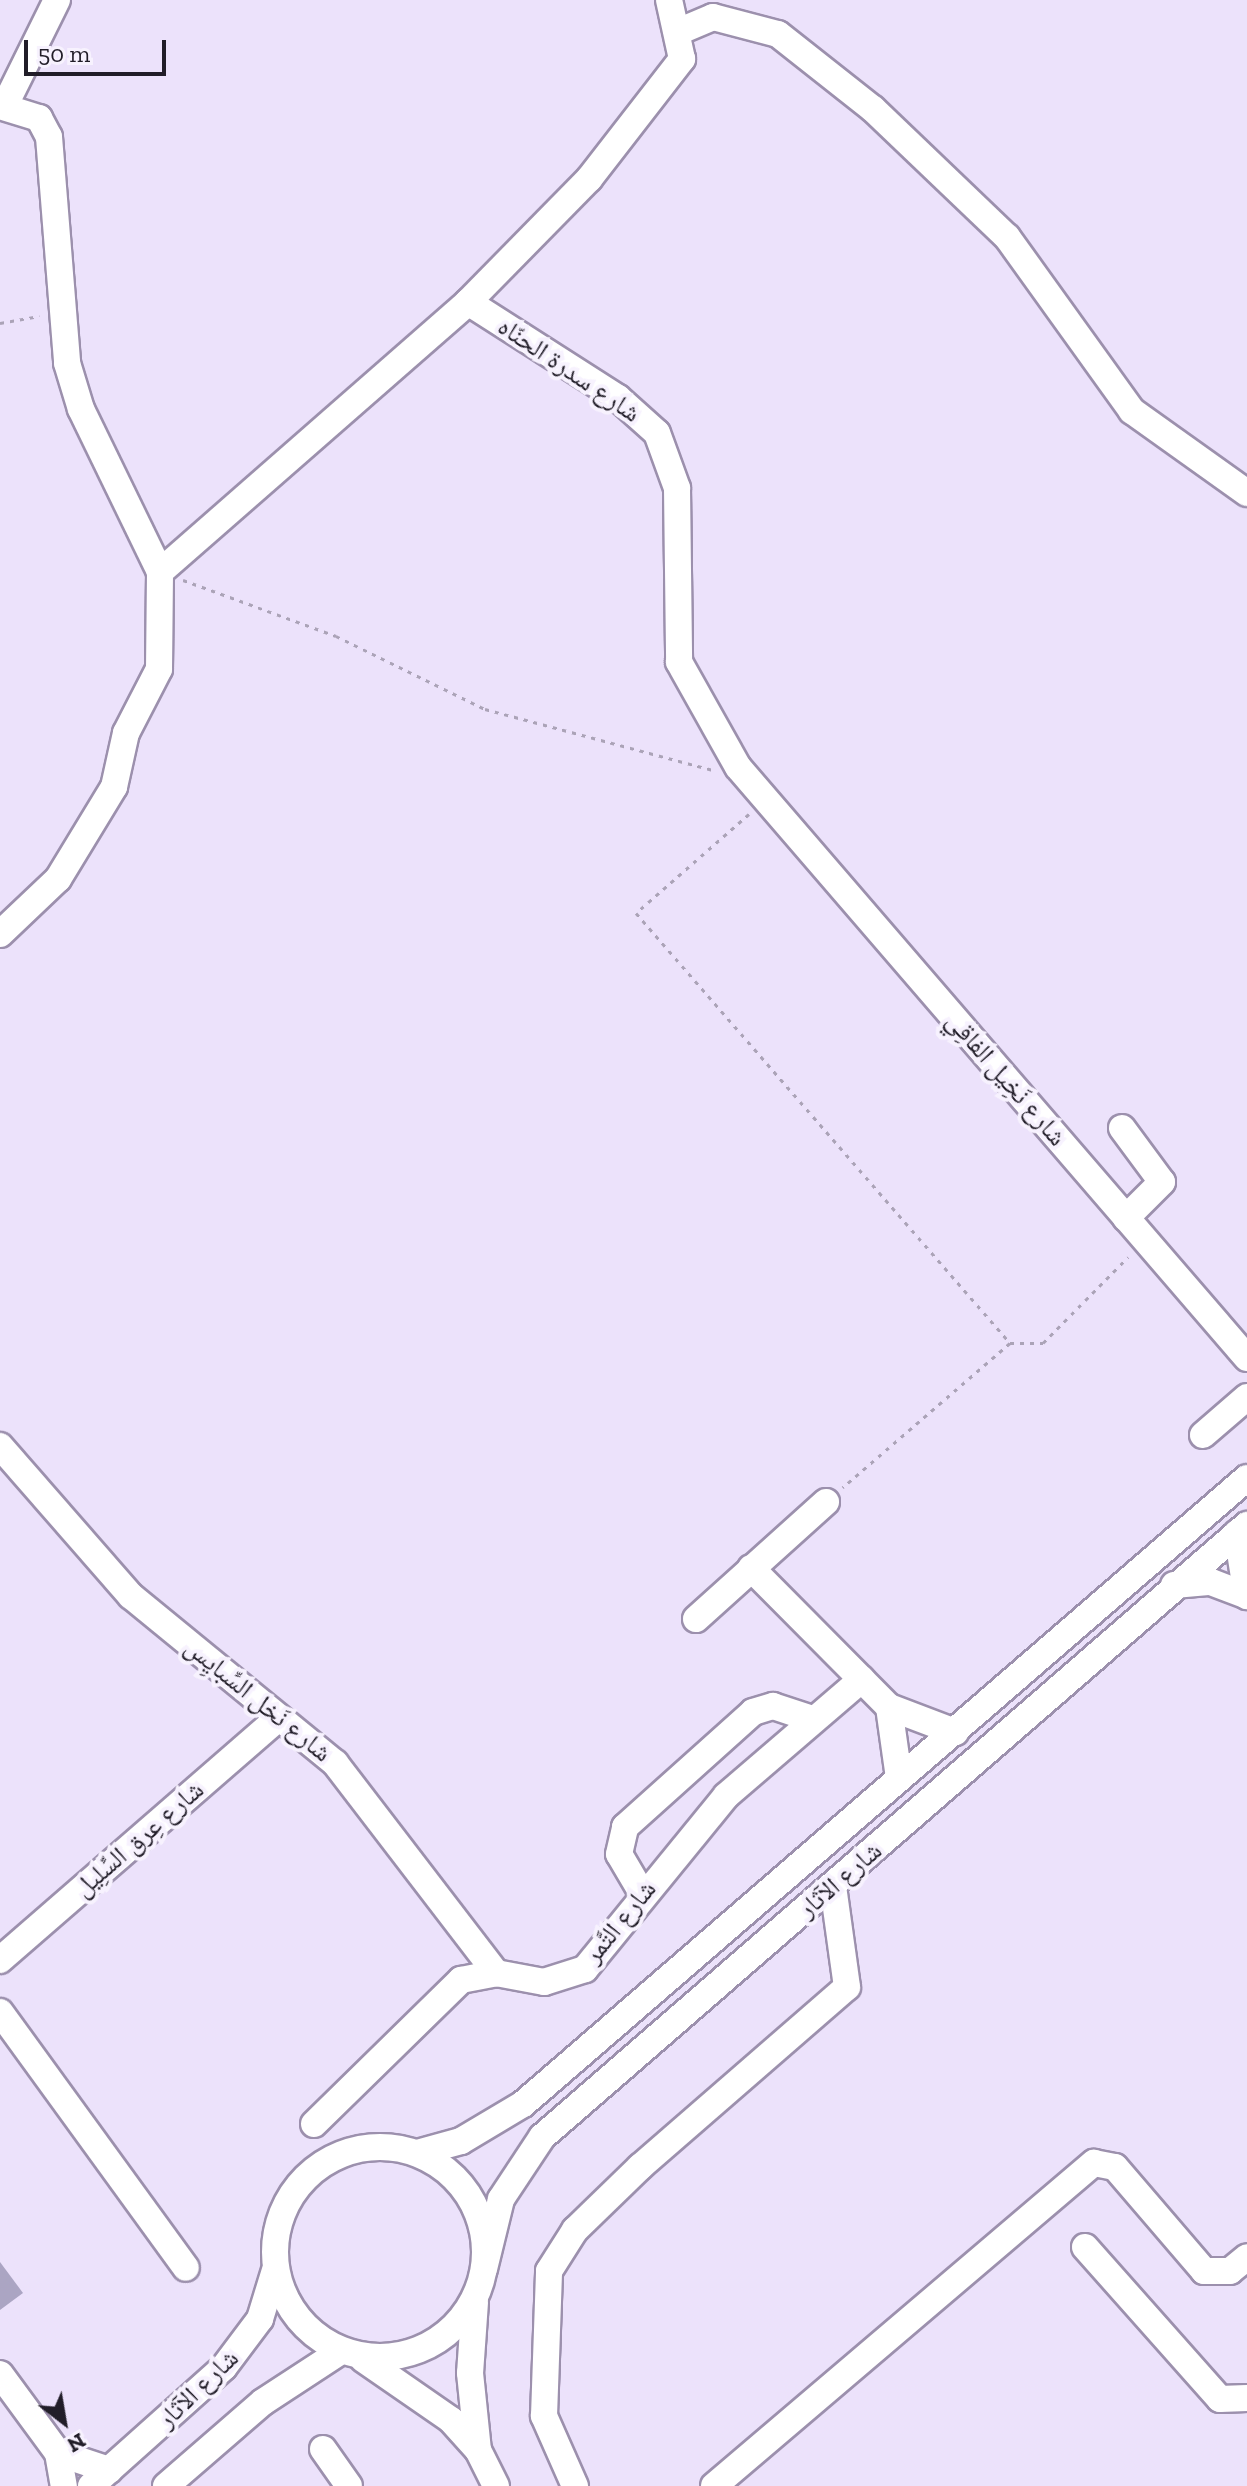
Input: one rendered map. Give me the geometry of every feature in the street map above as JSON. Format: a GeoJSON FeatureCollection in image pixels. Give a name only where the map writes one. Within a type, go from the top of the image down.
{"type":"FeatureCollection","features":[{"type":"Feature","properties":{"kind":"street"},"geometry":{"type":"LineString","coordinates":[[0,934],[58,879],[114,787],[126,733],[159,669],[160,572],[81,409],[58,311],[49,137],[39,118],[3,104],[57,0]]}},
{"type":"Feature","properties":{"kind":"street"},"geometry":{"type":"LineString","coordinates":[[160,572],[468,302],[589,179],[676,71],[680,31],[669,0]]}},
{"type":"Feature","properties":{"kind":"street"},"geometry":{"type":"LineString","coordinates":[[680,31],[713,17],[778,34],[873,109],[1007,237],[1111,384],[1166,440],[1247,493]]}},
{"type":"Feature","properties":{"kind":"street","name":"شارع سدرة الحنّاه"},"geometry":{"type":"LineString","coordinates":[[468,302],[618,398],[657,433],[677,488],[679,662],[747,779],[764,802]]}},
{"type":"Feature","properties":{"kind":"street","name":"شارع نَخِيل الفاقِي"},"geometry":{"type":"LineString","coordinates":[[764,802],[1247,1358]]}},
{"type":"Feature","properties":{"kind":"street"},"geometry":{"type":"LineString","coordinates":[[1122,1128],[1162,1182],[1126,1218]]}},
{"type":"Feature","properties":{"kind":"street"},"geometry":{"type":"LineString","coordinates":[[1203,1435],[1247,1397]]}},
{"type":"Feature","properties":{"kind":"street","name":"شارع نَخل السِّبايِس"},"geometry":{"type":"LineString","coordinates":[[0,1446],[131,1596],[353,1781],[496,1973]]}},
{"type":"Feature","properties":{"kind":"street","name":"شارع الآثار"},"geometry":{"type":"LineString","coordinates":[[417,2153],[461,2141],[523,2104],[1247,1478]]}},
{"type":"Feature","properties":{"kind":"street"},"geometry":{"type":"LineString","coordinates":[[696,1619],[826,1502]]}},
{"type":"Feature","properties":{"kind":"street"},"geometry":{"type":"LineString","coordinates":[[1174,1585],[1211,1582],[1247,1596],[1242,1529]]}},
{"type":"Feature","properties":{"kind":"street","name":"شارع الآثار"},"geometry":{"type":"LineString","coordinates":[[484,2269],[501,2199],[542,2137],[1242,1529]]}},
{"type":"Feature","properties":{"kind":"street"},"geometry":{"type":"LineString","coordinates":[[751,1568],[889,1707],[955,1732]]}},
{"type":"Feature","properties":{"kind":"street","name":"شارع التَّمر"},"geometry":{"type":"LineString","coordinates":[[314,2124],[444,1990],[496,1973],[544,1982],[585,1969],[642,1893],[726,1796],[862,1679]]}},
{"type":"Feature","properties":{"kind":"street"},"geometry":{"type":"LineString","coordinates":[[642,1893],[619,1854],[625,1827],[753,1712],[773,1706],[812,1719]]}},
{"type":"Feature","properties":{"kind":"street"},"geometry":{"type":"LineString","coordinates":[[889,1707],[899,1778]]}},
{"type":"Feature","properties":{"kind":"street","name":"شارع عِرق السِّلِيل"},"geometry":{"type":"LineString","coordinates":[[0,1960],[278,1718]]}},
{"type":"Feature","properties":{"kind":"street"},"geometry":{"type":"LineString","coordinates":[[575,2486],[541,2395],[549,2271],[575,2230],[640,2167],[847,1987],[833,1886]]}},
{"type":"Feature","properties":{"kind":"street"},"geometry":{"type":"LineString","coordinates":[[4,2026],[186,2268]]}},
{"type":"Feature","properties":{"kind":"street"},"geometry":{"type":"LineString","coordinates":[[478,2450],[470,2373],[476,2296],[484,2269],[478,2212],[443,2167],[417,2153],[362,2148],[312,2171],[280,2216],[275,2270],[298,2319],[347,2352],[421,2394],[478,2450],[496,2486]]}},
{"type":"Feature","properties":{"kind":"street"},"geometry":{"type":"LineString","coordinates":[[714,2486],[1094,2163],[1115,2167],[1204,2271],[1222,2274],[1247,2257]]}},
{"type":"Feature","properties":{"kind":"street"},"geometry":{"type":"LineString","coordinates":[[1085,2247],[1220,2399],[1247,2398]]}},
{"type":"Feature","properties":{"kind":"street","name":"شارع الآثار"},"geometry":{"type":"LineString","coordinates":[[100,2478],[249,2338],[275,2270]]}},
{"type":"Feature","properties":{"kind":"street"},"geometry":{"type":"LineString","coordinates":[[347,2352],[382,2358],[424,2347],[460,2321],[476,2296]]}},
{"type":"Feature","properties":{"kind":"street","name":"شارع الآثار"},"geometry":{"type":"LineString","coordinates":[[166,2486],[263,2402],[347,2352]]}},
{"type":"Feature","properties":{"kind":"street"},"geometry":{"type":"LineString","coordinates":[[0,2374],[58,2453],[100,2478]]}},
{"type":"Feature","properties":{"kind":"street"},"geometry":{"type":"LineString","coordinates":[[323,2449],[349,2486]]}},
{"type":"Feature","properties":{"kind":"street"},"geometry":{"type":"LineString","coordinates":[[58,2453],[64,2486]]}},
{"type":"Feature","properties":{"kind":"path"},"geometry":{"type":"LineString","coordinates":[[0,323],[58,311]]}},
{"type":"Feature","properties":{"kind":"path"},"geometry":{"type":"LineString","coordinates":[[160,572],[336,636],[485,709],[747,779]]}},
{"type":"Feature","properties":{"kind":"path"},"geometry":{"type":"LineString","coordinates":[[764,802],[636,913],[1010,1343]]}},
{"type":"Feature","properties":{"kind":"path"},"geometry":{"type":"LineString","coordinates":[[826,1502],[1010,1343],[1043,1343],[1145,1240]]}},
{"type":"Feature","properties":{"kind":"building"},"geometry":{"type":"Polygon","coordinates":[[[0,2262],[23,2293],[0,2310],[0,2262]]]}}]}
